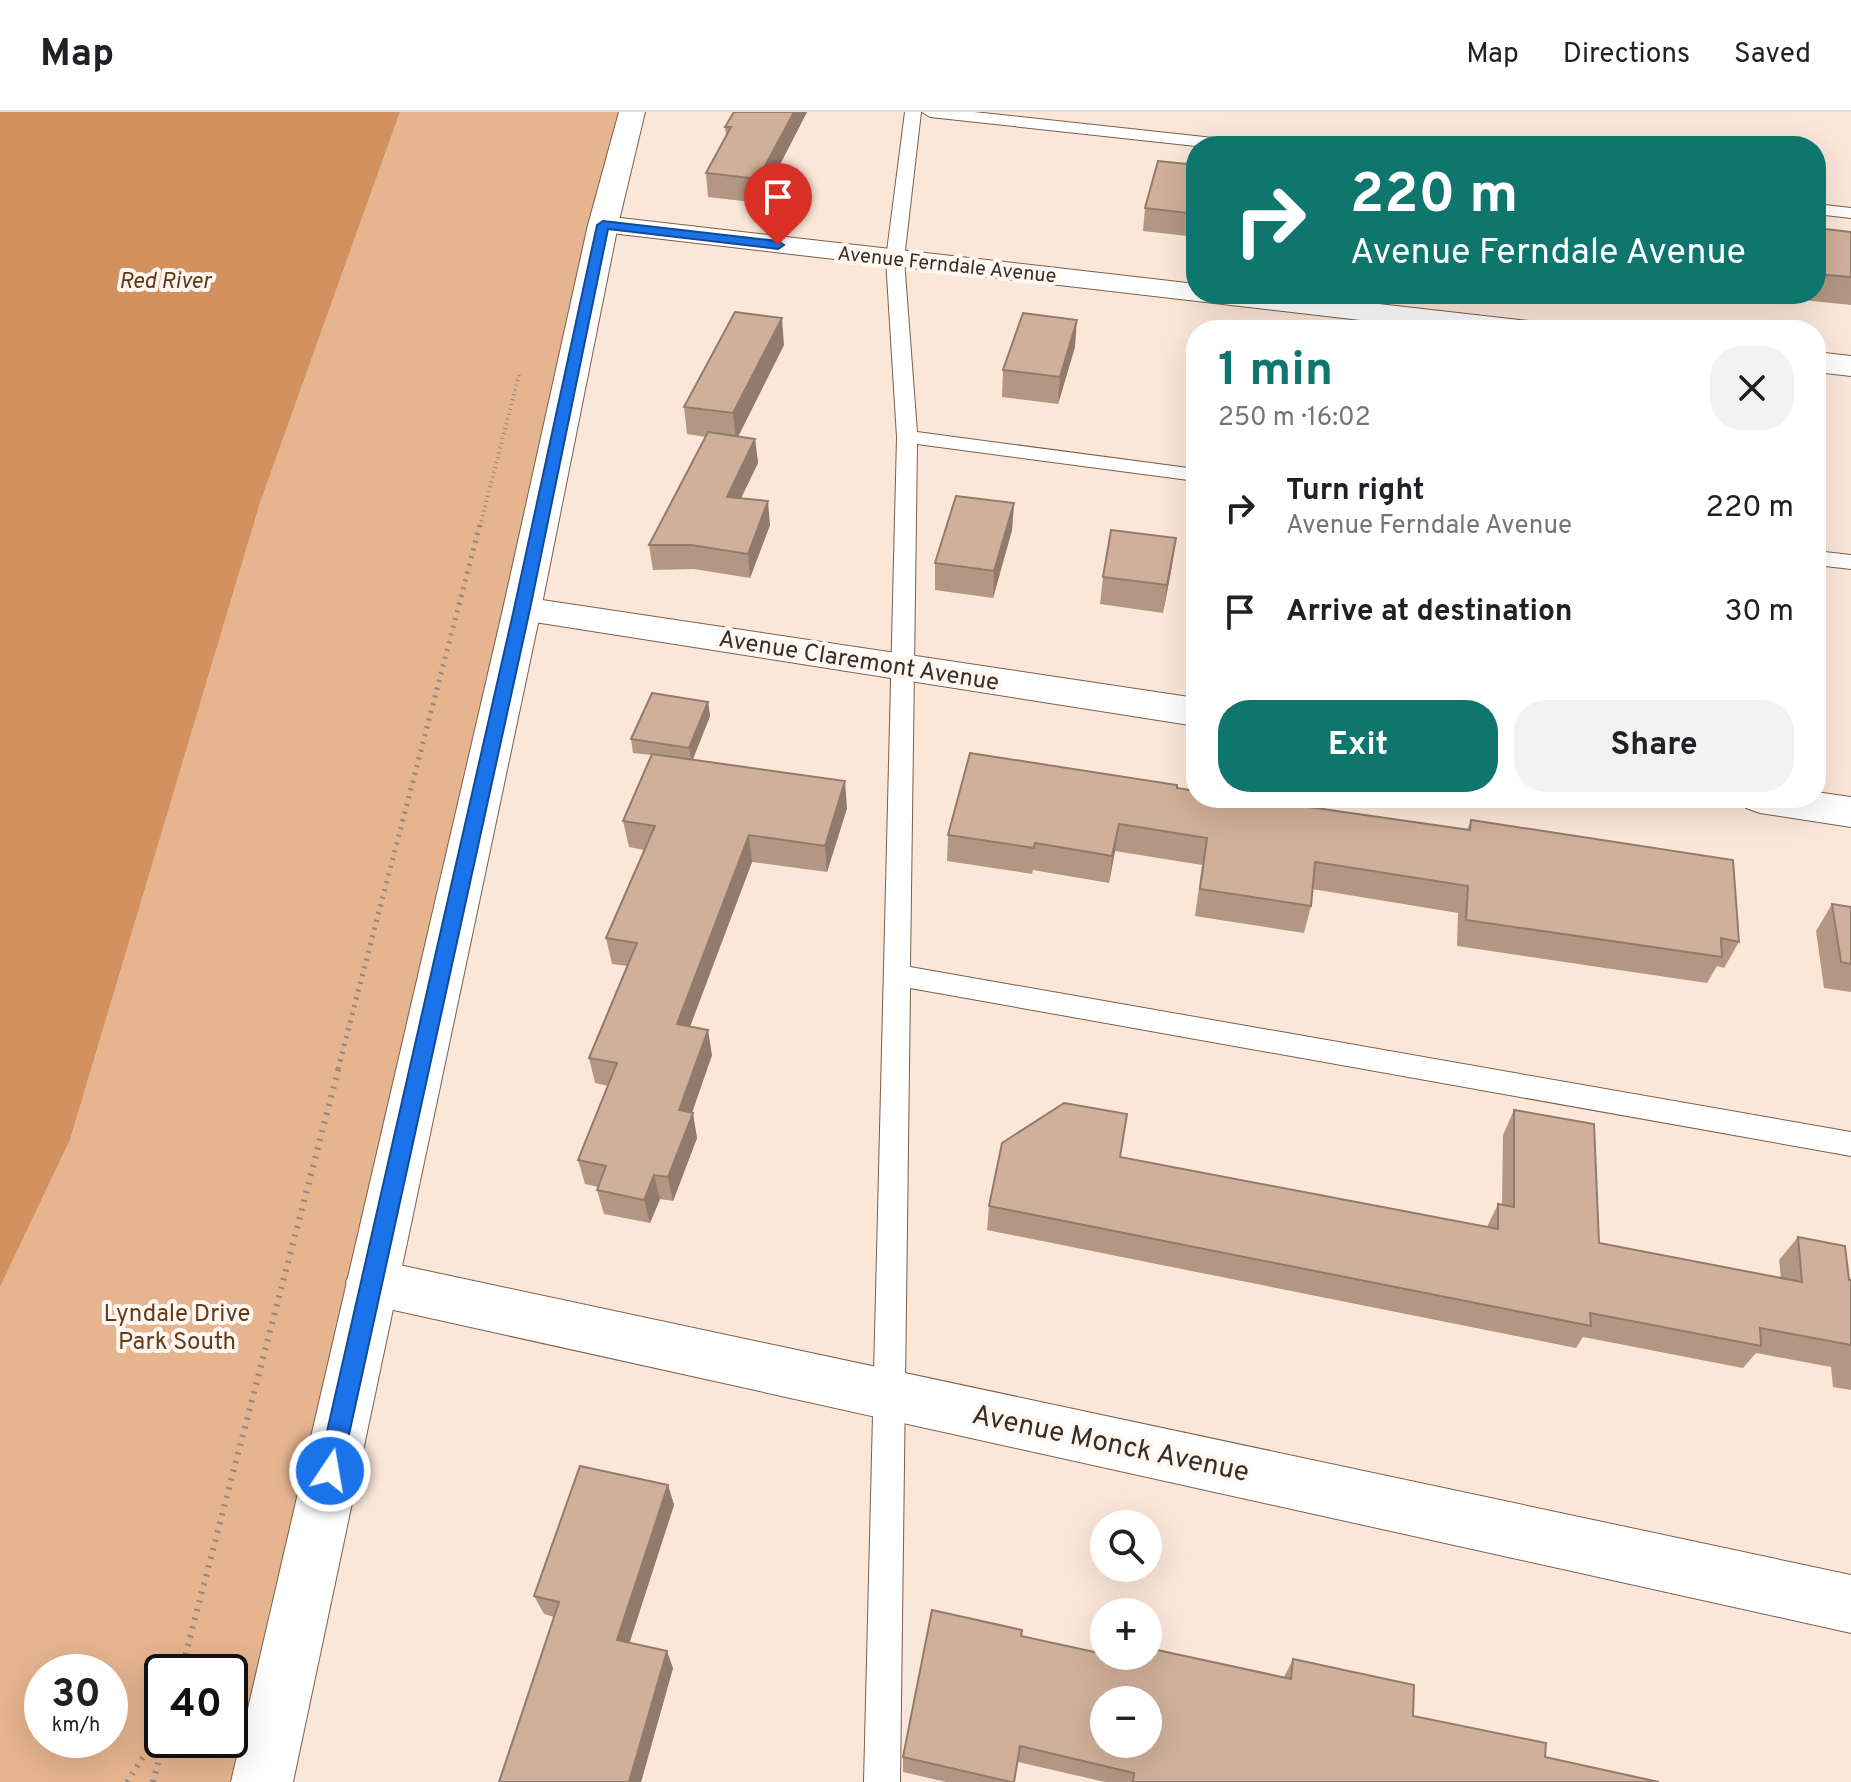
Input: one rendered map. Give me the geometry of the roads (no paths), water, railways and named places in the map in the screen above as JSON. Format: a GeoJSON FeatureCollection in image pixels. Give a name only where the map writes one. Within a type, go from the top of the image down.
{"type":"FeatureCollection","features":[{"type":"Feature","properties":{"kind":"street"},"geometry":{"type":"LineString","coordinates":[[262,1782],[522,609],[603,225],[632,112]]}},
{"type":"Feature","properties":{"kind":"street","name":"Avenue Ferndale Avenue"},"geometry":{"type":"LineString","coordinates":[[603,225],[1186,292]]}},
{"type":"Feature","properties":{"kind":"street"},"geometry":{"type":"LineString","coordinates":[[1298,304],[1440,320]]}},
{"type":"Feature","properties":{"kind":"street"},"geometry":{"type":"LineString","coordinates":[[1826,363],[1851,366]]}},
{"type":"Feature","properties":{"kind":"street","name":"Avenue Claremont Avenue"},"geometry":{"type":"LineString","coordinates":[[522,609],[1186,710]]}},
{"type":"Feature","properties":{"kind":"street"},"geometry":{"type":"LineString","coordinates":[[1825,808],[1851,812]]}},
{"type":"Feature","properties":{"kind":"street","name":"Avenue Monck Avenue"},"geometry":{"type":"LineString","coordinates":[[371,1282],[1851,1604]]}},
{"type":"Feature","properties":{"kind":"lane"},"geometry":{"type":"LineString","coordinates":[[882,1782],[907,437],[895,259],[913,112]]}},
{"type":"Feature","properties":{"kind":"lane"},"geometry":{"type":"LineString","coordinates":[[930,112],[1186,140]]}},
{"type":"Feature","properties":{"kind":"lane"},"geometry":{"type":"LineString","coordinates":[[1826,210],[1851,213]]}},
{"type":"Feature","properties":{"kind":"lane"},"geometry":{"type":"LineString","coordinates":[[907,437],[1186,474]]}},
{"type":"Feature","properties":{"kind":"lane"},"geometry":{"type":"LineString","coordinates":[[1826,559],[1851,562]]}},
{"type":"Feature","properties":{"kind":"lane"},"geometry":{"type":"LineString","coordinates":[[897,975],[1851,1144]]}},
{"type":"Feature","properties":{"kind":"water","name":"Red River"},"geometry":{"type":"Polygon","coordinates":[[[0,112],[400,112],[260,503],[70,1140],[0,1287],[0,112]]]}},
{"type":"Feature","properties":{"kind":"park label","name":"Lyndale Drive Park South"},"geometry":{"type":"Point","coordinates":[177,1327]}}]}
